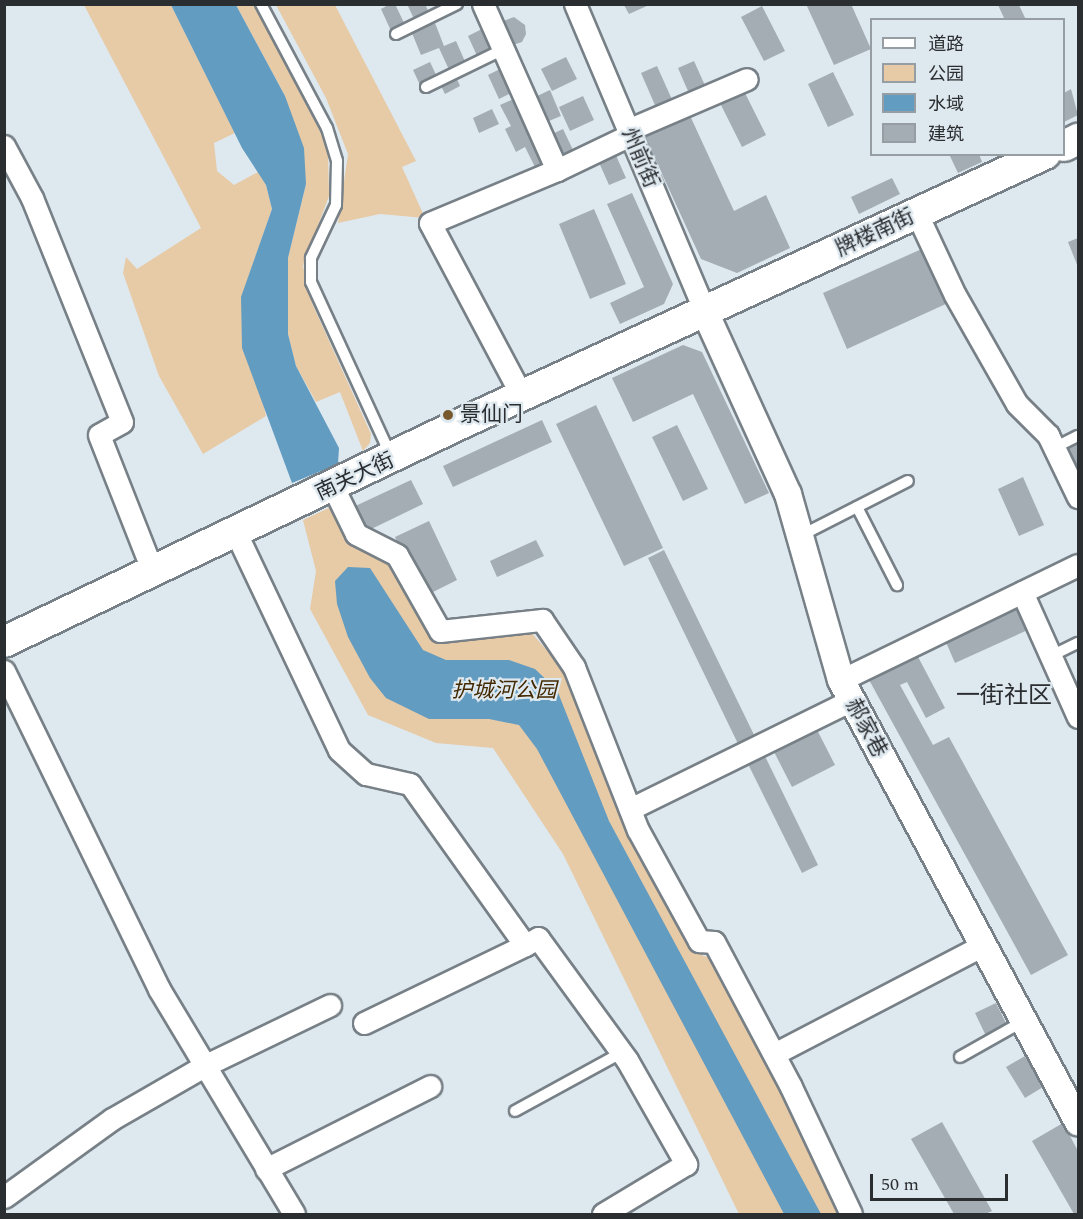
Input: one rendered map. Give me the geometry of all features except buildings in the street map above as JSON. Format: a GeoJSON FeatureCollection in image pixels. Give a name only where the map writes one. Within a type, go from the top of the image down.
{"type":"FeatureCollection","features":[{"type":"Feature","properties":{"kind":"main road","name":"牌楼南街"},"geometry":{"type":"LineString","coordinates":[[705,312],[1041,156]]}},
{"type":"Feature","properties":{"kind":"main road","name":"南关大街"},"geometry":{"type":"LineString","coordinates":[[4,642],[705,312]]}},
{"type":"Feature","properties":{"kind":"street"},"geometry":{"type":"LineString","coordinates":[[483,4],[557,170]]}},
{"type":"Feature","properties":{"kind":"street","name":"州前街"},"geometry":{"type":"LineString","coordinates":[[575,4],[705,312]]}},
{"type":"Feature","properties":{"kind":"street"},"geometry":{"type":"LineString","coordinates":[[523,398],[430,223],[557,170],[629,132],[747,79]]}},
{"type":"Feature","properties":{"kind":"street"},"geometry":{"type":"LineString","coordinates":[[4,146],[32,198],[122,422],[99,435],[153,572]]}},
{"type":"Feature","properties":{"kind":"street"},"geometry":{"type":"LineString","coordinates":[[916,214],[954,296],[1017,404],[1048,435],[1078,497]]}},
{"type":"Feature","properties":{"kind":"street","name":"郝家巷"},"geometry":{"type":"LineString","coordinates":[[705,312],[788,494],[846,690],[1076,1113]]}},
{"type":"Feature","properties":{"kind":"street"},"geometry":{"type":"LineString","coordinates":[[333,487],[356,534],[397,555],[440,631],[542,620],[574,667],[630,809],[699,941],[714,942],[774,1054],[851,1215]]}},
{"type":"Feature","properties":{"kind":"street"},"geometry":{"type":"LineString","coordinates":[[236,533],[339,750],[366,774],[410,784],[525,945]]}},
{"type":"Feature","properties":{"kind":"street"},"geometry":{"type":"LineString","coordinates":[[630,809],[1022,591],[1078,566]]}},
{"type":"Feature","properties":{"kind":"street"},"geometry":{"type":"LineString","coordinates":[[1022,591],[1078,717]]}},
{"type":"Feature","properties":{"kind":"street"},"geometry":{"type":"LineString","coordinates":[[4,671],[159,989],[294,1214]]}},
{"type":"Feature","properties":{"kind":"street"},"geometry":{"type":"LineString","coordinates":[[364,1023],[538,938],[621,1053],[686,1164],[603,1215]]}},
{"type":"Feature","properties":{"kind":"street"},"geometry":{"type":"LineString","coordinates":[[774,1054],[983,945]]}},
{"type":"Feature","properties":{"kind":"street"},"geometry":{"type":"LineString","coordinates":[[4,1197],[112,1119],[204,1066],[330,1005]]}},
{"type":"Feature","properties":{"kind":"street"},"geometry":{"type":"LineString","coordinates":[[266,1169],[430,1086]]}},
{"type":"Feature","properties":{"kind":"lane"},"geometry":{"type":"LineString","coordinates":[[261,4],[327,128],[337,161],[336,205],[311,258],[311,282],[392,459]]}},
{"type":"Feature","properties":{"kind":"lane"},"geometry":{"type":"LineString","coordinates":[[396,34],[458,4]]}},
{"type":"Feature","properties":{"kind":"lane"},"geometry":{"type":"LineString","coordinates":[[426,87],[502,50]]}},
{"type":"Feature","properties":{"kind":"lane"},"geometry":{"type":"LineString","coordinates":[[1054,448],[1078,436]]}},
{"type":"Feature","properties":{"kind":"lane"},"geometry":{"type":"LineString","coordinates":[[800,536],[908,482]]}},
{"type":"Feature","properties":{"kind":"lane"},"geometry":{"type":"LineString","coordinates":[[857,507],[897,585]]}},
{"type":"Feature","properties":{"kind":"lane"},"geometry":{"type":"LineString","coordinates":[[1051,656],[1078,643]]}},
{"type":"Feature","properties":{"kind":"lane"},"geometry":{"type":"LineString","coordinates":[[960,1058],[1024,1021]]}},
{"type":"Feature","properties":{"kind":"lane"},"geometry":{"type":"LineString","coordinates":[[515,1111],[621,1053]]}},
{"type":"Feature","properties":{"kind":"green space"},"geometry":{"type":"Polygon","coordinates":[[[84,5],[171,5],[235,133],[214,143],[217,171],[234,185],[258,172],[266,185],[272,209],[241,298],[266,416],[203,454],[159,376],[123,273],[126,257],[137,269],[201,228],[84,5]]]}},
{"type":"Feature","properties":{"kind":"green space"},"geometry":{"type":"Polygon","coordinates":[[[236,5],[256,5],[321,133],[328,154],[329,196],[303,266],[312,303],[371,434],[370,443],[363,451],[340,392],[316,402],[296,366],[288,334],[288,258],[306,184],[285,96],[236,5]]]}},
{"type":"Feature","properties":{"kind":"green space"},"geometry":{"type":"Polygon","coordinates":[[[276,5],[335,5],[416,161],[402,167],[425,218],[380,214],[338,223],[348,154],[326,98],[276,5]]]}},
{"type":"Feature","properties":{"kind":"green space","name":"护城河公园"},"geometry":{"type":"Polygon","coordinates":[[[335,505],[385,557],[430,634],[530,631],[563,669],[627,816],[703,956],[716,958],[844,1214],[739,1214],[563,854],[493,748],[436,743],[368,715],[310,609],[316,571],[303,520],[335,505]]]}},
{"type":"Feature","properties":{"kind":"water"},"geometry":{"type":"Polygon","coordinates":[[[171,5],[236,5],[285,96],[304,148],[306,184],[288,258],[288,334],[296,366],[339,448],[338,464],[292,483],[242,348],[241,297],[272,209],[266,185],[242,148],[171,5]]]}},
{"type":"Feature","properties":{"kind":"water"},"geometry":{"type":"Polygon","coordinates":[[[348,567],[370,568],[423,650],[446,660],[509,660],[535,669],[557,690],[609,821],[821,1214],[784,1214],[537,749],[519,725],[489,719],[429,719],[386,698],[370,678],[348,637],[337,604],[335,581],[348,567]]]}},
{"type":"Feature","properties":{"kind":"place","name":"景仙门"},"geometry":{"type":"Point","coordinates":[448,415]}},
{"type":"Feature","properties":{"kind":"district","name":"一街社区"},"geometry":{"type":"Point","coordinates":[1004,697]}}]}
